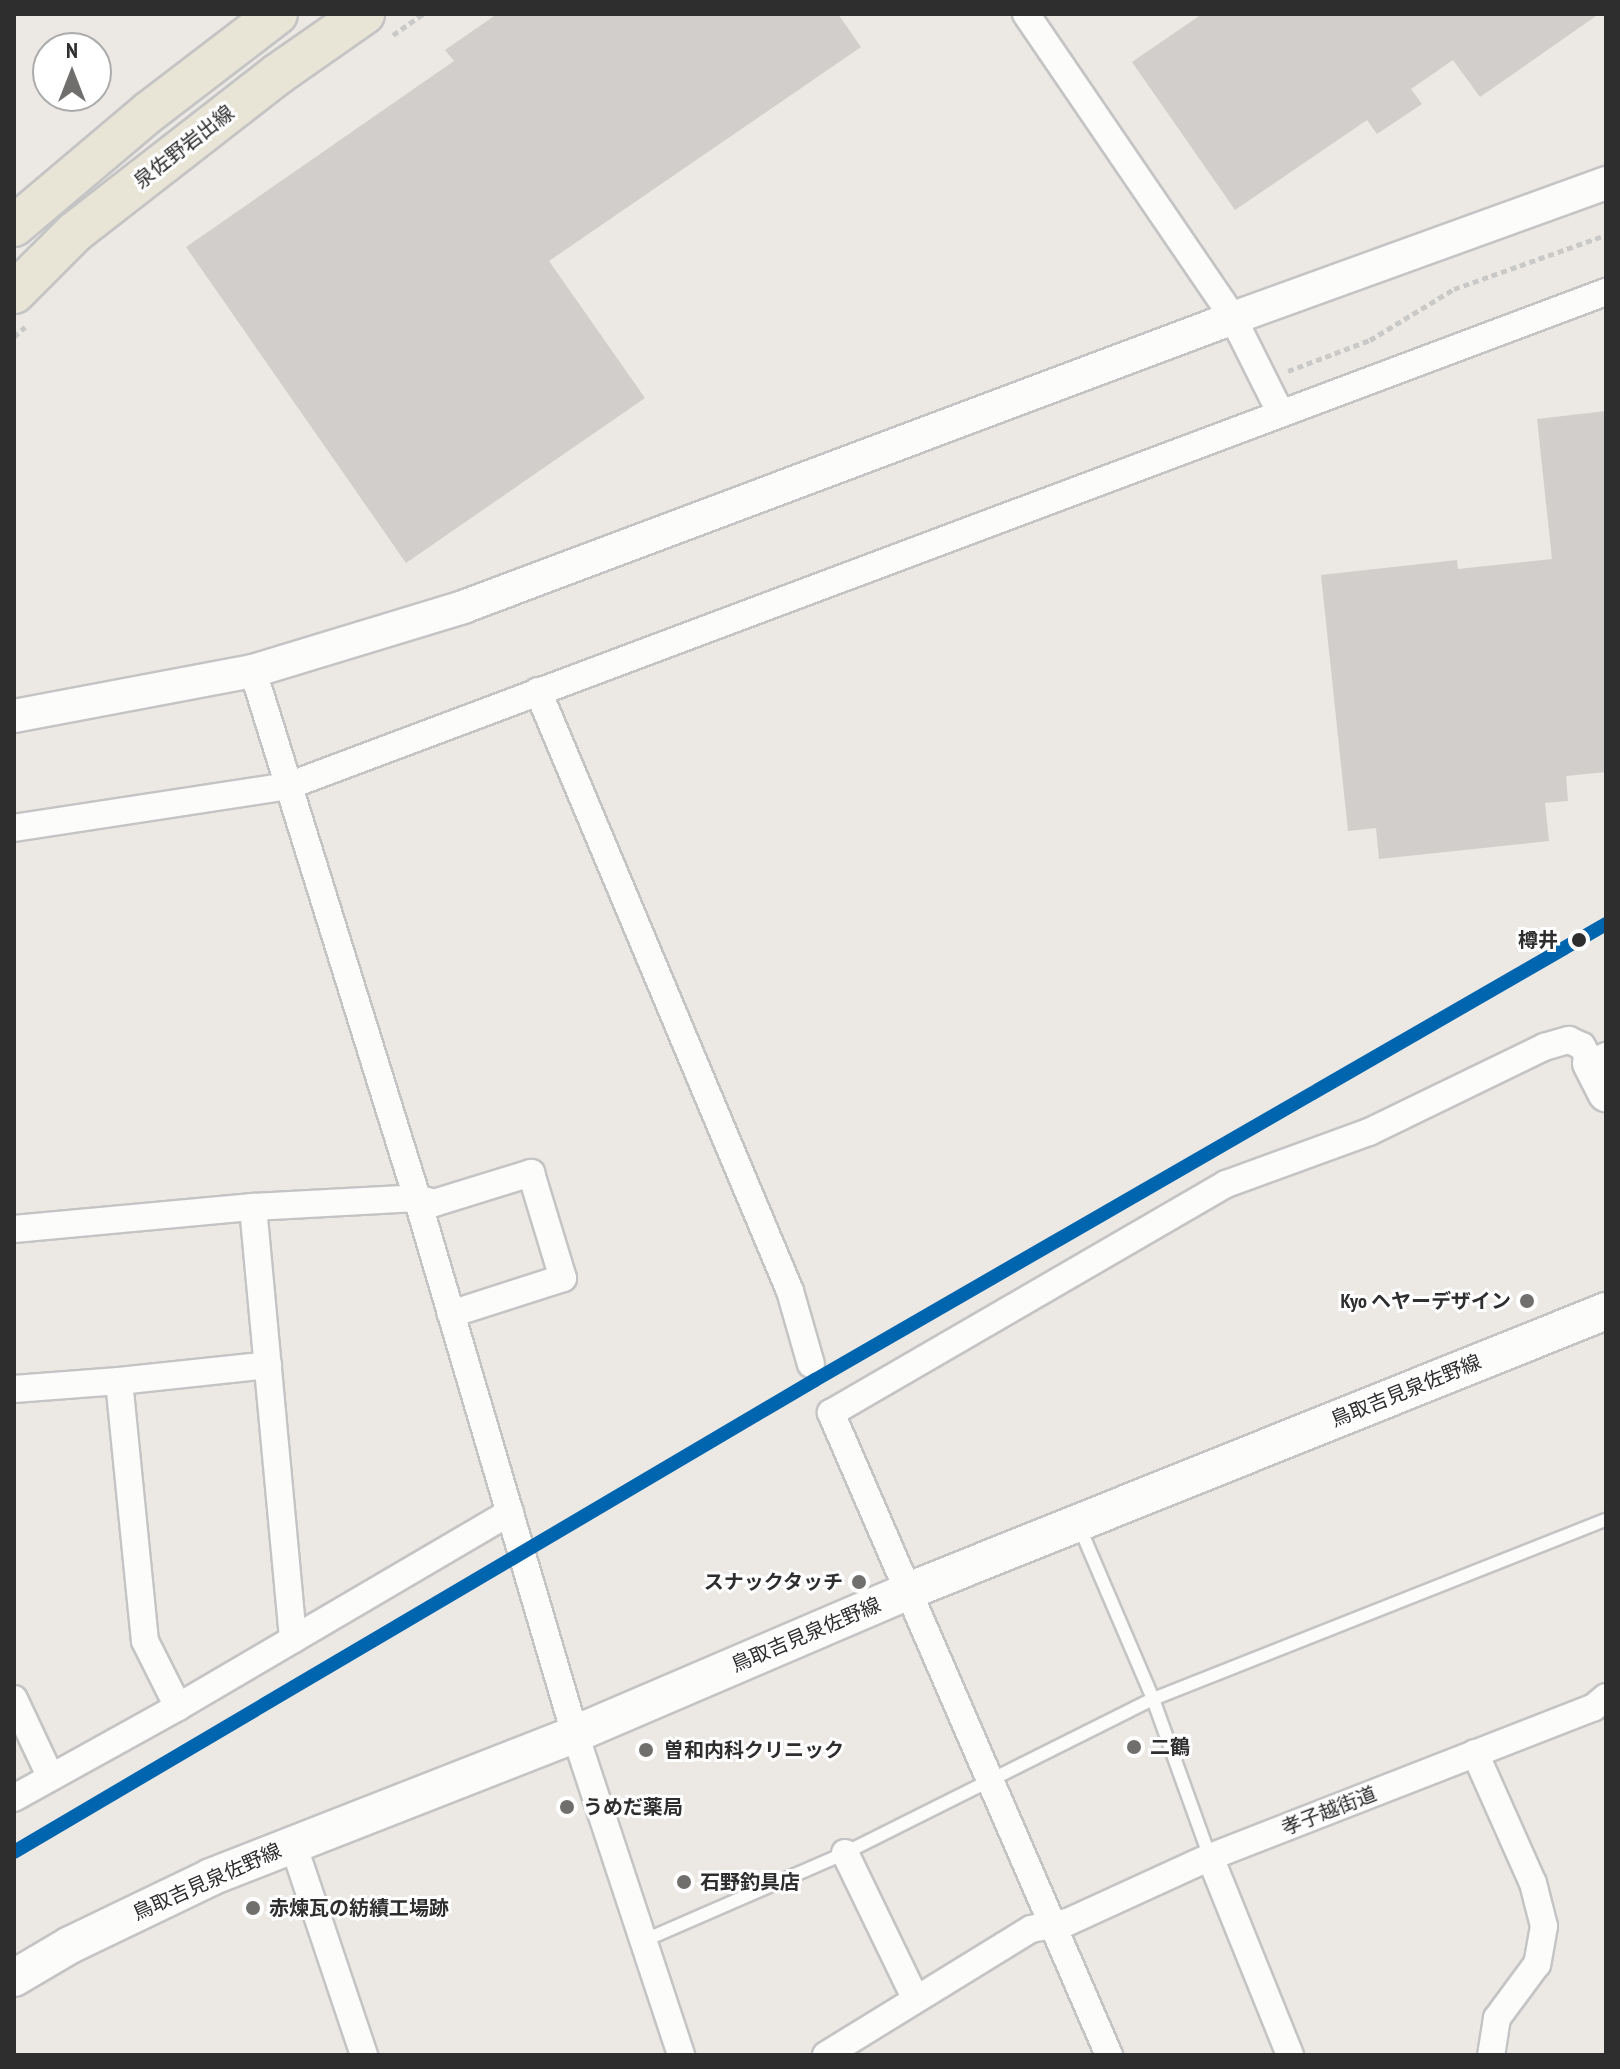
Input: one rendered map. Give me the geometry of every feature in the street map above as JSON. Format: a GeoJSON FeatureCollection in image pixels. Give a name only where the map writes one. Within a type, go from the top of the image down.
{"type":"FeatureCollection","features":[{"type":"Feature","properties":{"kind":"main road"},"geometry":{"type":"LineString","coordinates":[[14,226],[149,112],[277,14]]}},
{"type":"Feature","properties":{"kind":"main road","name":"泉佐野岩出線"},"geometry":{"type":"LineString","coordinates":[[14,293],[75,232],[278,74],[364,14]]}},
{"type":"Feature","properties":{"kind":"main road","name":"鳥取吉見泉佐野線"},"geometry":{"type":"LineString","coordinates":[[14,1978],[70,1945],[197,1884],[575,1734],[911,1590],[1606,1311]]}},
{"type":"Feature","properties":{"kind":"street"},"geometry":{"type":"LineString","coordinates":[[1026,14],[1233,318],[1280,412]]}},
{"type":"Feature","properties":{"kind":"street"},"geometry":{"type":"LineString","coordinates":[[14,716],[253,671],[463,607],[1233,318],[1606,183]]}},
{"type":"Feature","properties":{"kind":"street"},"geometry":{"type":"LineString","coordinates":[[14,828],[288,786],[1606,292]]}},
{"type":"Feature","properties":{"kind":"street"},"geometry":{"type":"LineString","coordinates":[[253,671],[417,1198],[575,1734],[681,2055]]}},
{"type":"Feature","properties":{"kind":"street"},"geometry":{"type":"LineString","coordinates":[[538,691],[790,1291],[811,1364]]}},
{"type":"Feature","properties":{"kind":"street"},"geometry":{"type":"LineString","coordinates":[[1109,2055],[911,1590],[831,1413],[1226,1184],[1369,1132],[1544,1047],[1569,1040],[1582,1046],[1601,1071]]}},
{"type":"Feature","properties":{"kind":"street"},"geometry":{"type":"LineString","coordinates":[[14,1229],[253,1207],[417,1198],[434,1203],[531,1173],[563,1278],[451,1314]]}},
{"type":"Feature","properties":{"kind":"street"},"geometry":{"type":"LineString","coordinates":[[253,1207],[293,1639]]}},
{"type":"Feature","properties":{"kind":"street"},"geometry":{"type":"LineString","coordinates":[[14,1389],[268,1365]]}},
{"type":"Feature","properties":{"kind":"street"},"geometry":{"type":"LineString","coordinates":[[119,1381],[145,1641],[178,1707]]}},
{"type":"Feature","properties":{"kind":"street"},"geometry":{"type":"LineString","coordinates":[[14,1798],[178,1707],[510,1512]]}},
{"type":"Feature","properties":{"kind":"street","name":"孝子越街道"},"geometry":{"type":"LineString","coordinates":[[826,2055],[1031,1929],[1068,1922],[1210,1857],[1593,1708],[1606,1697]]}},
{"type":"Feature","properties":{"kind":"street"},"geometry":{"type":"LineString","coordinates":[[14,1699],[50,1776]]}},
{"type":"Feature","properties":{"kind":"street"},"geometry":{"type":"LineString","coordinates":[[1475,1753],[1533,1883],[1544,1926],[1537,1964],[1497,2018],[1491,2055]]}},
{"type":"Feature","properties":{"kind":"street"},"geometry":{"type":"LineString","coordinates":[[293,1844],[364,2055]]}},
{"type":"Feature","properties":{"kind":"street"},"geometry":{"type":"LineString","coordinates":[[845,1853],[915,1998]]}},
{"type":"Feature","properties":{"kind":"street"},"geometry":{"type":"LineString","coordinates":[[1210,1857],[1290,2055]]}},
{"type":"Feature","properties":{"kind":"lane"},"geometry":{"type":"LineString","coordinates":[[645,1940],[845,1853],[1153,1699],[1606,1520]]}},
{"type":"Feature","properties":{"kind":"lane"},"geometry":{"type":"LineString","coordinates":[[1078,1523],[1153,1699],[1210,1857]]}},
{"type":"Feature","properties":{"kind":"path"},"geometry":{"type":"LineString","coordinates":[[1287,372],[1370,340],[1454,289],[1606,235]]}},
{"type":"Feature","properties":{"kind":"building"},"geometry":{"type":"Polygon","coordinates":[[[497,14],[838,14],[861,47],[549,261],[645,398],[406,563],[186,247],[454,61],[445,50],[497,14]]]}},
{"type":"Feature","properties":{"kind":"building"},"geometry":{"type":"Polygon","coordinates":[[[1202,14],[1599,14],[1480,97],[1453,60],[1411,89],[1422,104],[1377,134],[1367,120],[1235,210],[1132,62],[1202,14]]]}},
{"type":"Feature","properties":{"kind":"building"},"geometry":{"type":"Polygon","coordinates":[[[1606,411],[1606,772],[1566,776],[1568,801],[1545,803],[1549,841],[1379,859],[1376,828],[1348,831],[1321,575],[1457,560],[1458,569],[1552,559],[1537,419],[1606,411]]]}},
{"type":"Feature","properties":{"kind":"transit line"},"geometry":{"type":"LineString","coordinates":[[14,1852],[815,1380],[1606,924]]}},
{"type":"Feature","properties":{"kind":"place","name":"樽井"},"geometry":{"type":"Point","coordinates":[1579,940]}},
{"type":"Feature","properties":{"kind":"place","name":"Kyo ヘヤーデザイン"},"geometry":{"type":"Point","coordinates":[1527,1301]}},
{"type":"Feature","properties":{"kind":"place","name":"スナックタッチ"},"geometry":{"type":"Point","coordinates":[859,1582]}},
{"type":"Feature","properties":{"kind":"place","name":"二鶴"},"geometry":{"type":"Point","coordinates":[1134,1747]}},
{"type":"Feature","properties":{"kind":"place","name":"曽和内科クリニック"},"geometry":{"type":"Point","coordinates":[646,1750]}},
{"type":"Feature","properties":{"kind":"place","name":"うめだ薬局"},"geometry":{"type":"Point","coordinates":[567,1807]}},
{"type":"Feature","properties":{"kind":"place","name":"石野釣具店"},"geometry":{"type":"Point","coordinates":[684,1882]}},
{"type":"Feature","properties":{"kind":"place","name":"赤煉瓦の紡績工場跡"},"geometry":{"type":"Point","coordinates":[253,1908]}}]}
